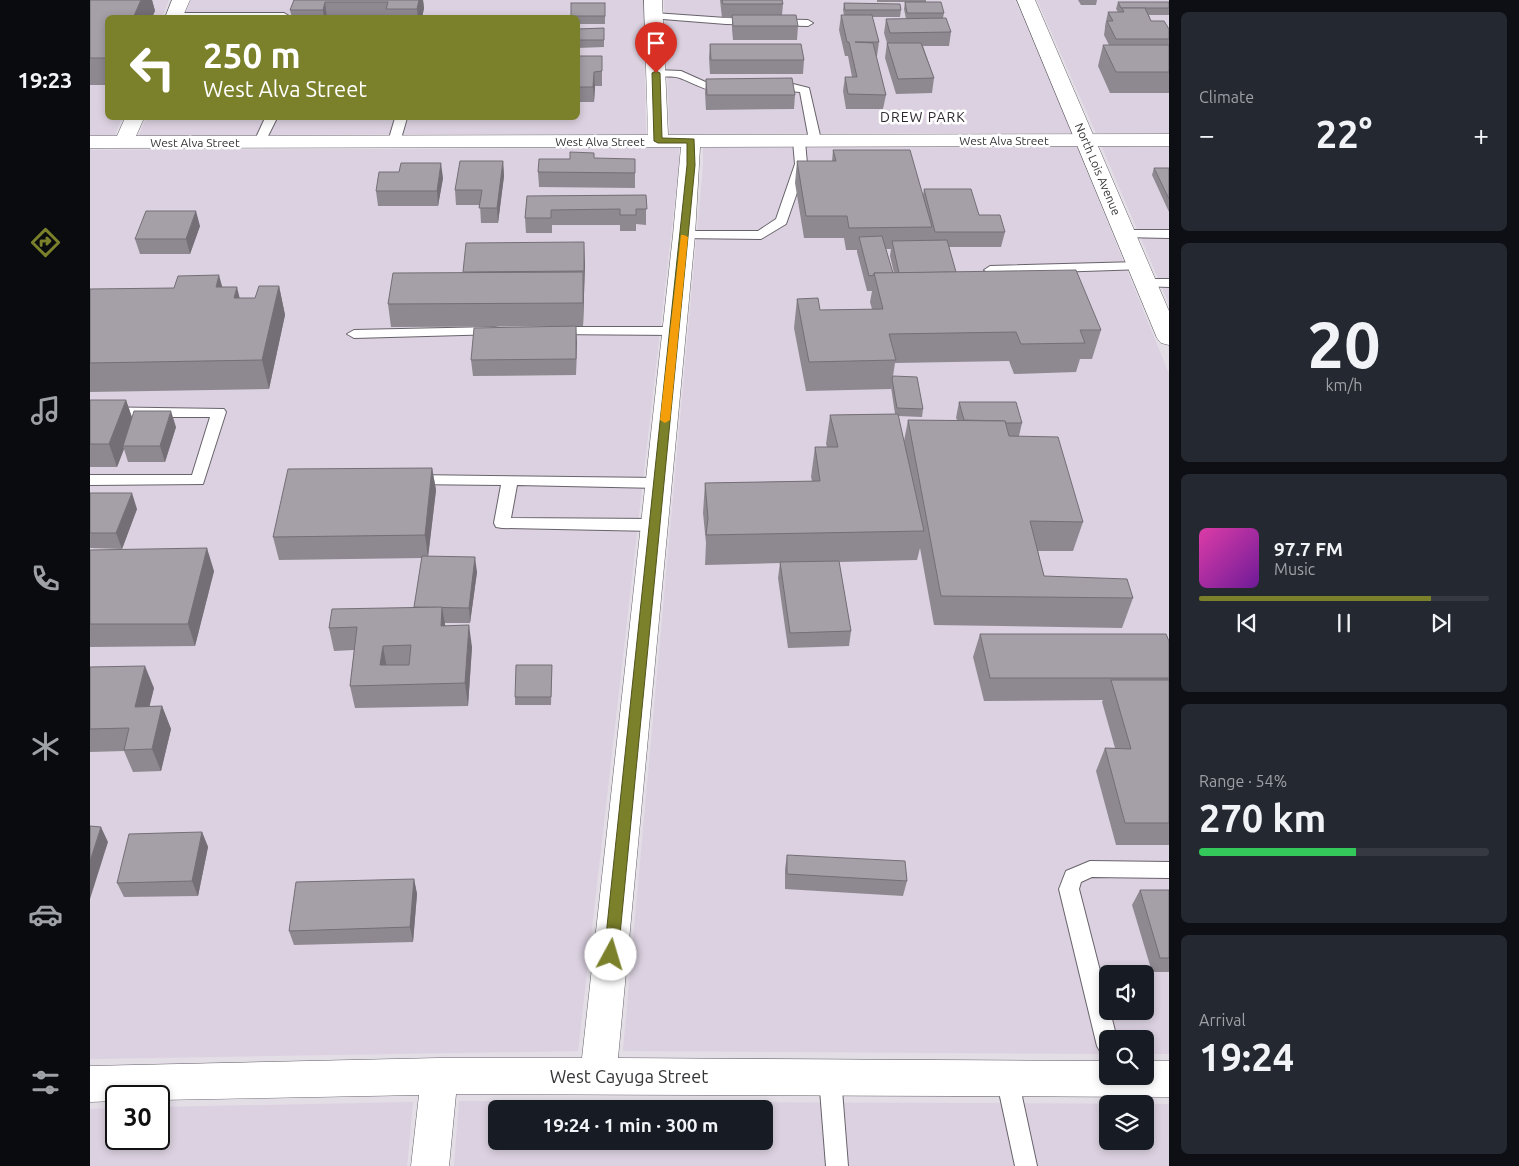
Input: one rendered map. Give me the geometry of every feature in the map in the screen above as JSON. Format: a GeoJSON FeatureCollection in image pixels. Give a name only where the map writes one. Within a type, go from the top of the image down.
{"type":"FeatureCollection","features":[{"type":"Feature","properties":{"kind":"street","name":"North Lois Avenue"},"geometry":{"type":"LineString","coordinates":[[1026,0],[1087,140],[1169,338]]}},
{"type":"Feature","properties":{"kind":"street"},"geometry":{"type":"LineString","coordinates":[[654,8],[658,141]]}},
{"type":"Feature","properties":{"kind":"street"},"geometry":{"type":"LineString","coordinates":[[124,142],[133,120]]}},
{"type":"Feature","properties":{"kind":"street","name":"West Alva Street"},"geometry":{"type":"LineString","coordinates":[[90,142],[1169,140]]}},
{"type":"Feature","properties":{"kind":"street"},"geometry":{"type":"LineString","coordinates":[[598,1076],[684,235],[691,141]]}},
{"type":"Feature","properties":{"kind":"street","name":"West Cayuga Street"},"geometry":{"type":"LineString","coordinates":[[90,1084],[439,1076],[1007,1078],[1099,1068]]}},
{"type":"Feature","properties":{"kind":"street","name":"West Cayuga Street"},"geometry":{"type":"LineString","coordinates":[[1154,1075],[1169,1078]]}},
{"type":"Feature","properties":{"kind":"street"},"geometry":{"type":"LineString","coordinates":[[430,1166],[439,1076]]}},
{"type":"Feature","properties":{"kind":"lane"},"geometry":{"type":"LineString","coordinates":[[654,8],[726,21],[808,22]]}},
{"type":"Feature","properties":{"kind":"lane"},"geometry":{"type":"LineString","coordinates":[[176,11],[262,15]]}},
{"type":"Feature","properties":{"kind":"lane"},"geometry":{"type":"LineString","coordinates":[[656,73],[680,74],[708,87],[737,87]]}},
{"type":"Feature","properties":{"kind":"lane"},"geometry":{"type":"LineString","coordinates":[[684,235],[761,235],[782,221],[807,141],[805,90],[793,87],[765,87]]}},
{"type":"Feature","properties":{"kind":"lane"},"geometry":{"type":"LineString","coordinates":[[260,142],[270,120]]}},
{"type":"Feature","properties":{"kind":"lane"},"geometry":{"type":"LineString","coordinates":[[394,142],[400,120]]}},
{"type":"Feature","properties":{"kind":"lane"},"geometry":{"type":"LineString","coordinates":[[1126,234],[1169,234]]}},
{"type":"Feature","properties":{"kind":"lane"},"geometry":{"type":"LineString","coordinates":[[990,270],[1143,274],[1169,284]]}},
{"type":"Feature","properties":{"kind":"lane"},"geometry":{"type":"LineString","coordinates":[[354,334],[511,331]]}},
{"type":"Feature","properties":{"kind":"lane"},"geometry":{"type":"LineString","coordinates":[[540,331],[674,331]]}},
{"type":"Feature","properties":{"kind":"lane"},"geometry":{"type":"LineString","coordinates":[[90,412],[219,412],[198,480],[90,480]]}},
{"type":"Feature","properties":{"kind":"lane"},"geometry":{"type":"LineString","coordinates":[[403,480],[658,483]]}},
{"type":"Feature","properties":{"kind":"lane"},"geometry":{"type":"LineString","coordinates":[[510,480],[502,523],[654,525]]}},
{"type":"Feature","properties":{"kind":"lane"},"geometry":{"type":"LineString","coordinates":[[1104,1030],[1069,888],[1073,878],[1090,869],[1169,870]]}},
{"type":"Feature","properties":{"kind":"lane"},"geometry":{"type":"LineString","coordinates":[[830,1077],[837,1166]]}},
{"type":"Feature","properties":{"kind":"lane"},"geometry":{"type":"LineString","coordinates":[[1007,1078],[1026,1166]]}},
{"type":"Feature","properties":{"kind":"shaded area"},"geometry":{"type":"Polygon","coordinates":[[[90,0],[169,0],[163,15],[105,15],[105,120],[121,120],[115,135],[90,135],[90,0]]]}},
{"type":"Feature","properties":{"kind":"shaded area"},"geometry":{"type":"Polygon","coordinates":[[[191,0],[643,0],[646,134],[139,135],[145,120],[580,120],[580,15],[185,15],[191,0]]]}},
{"type":"Feature","properties":{"kind":"shaded area"},"geometry":{"type":"Polygon","coordinates":[[[664,0],[1015,0],[1072,133],[670,134],[664,0]]]}},
{"type":"Feature","properties":{"kind":"shaded area"},"geometry":{"type":"Polygon","coordinates":[[[1037,0],[1169,0],[1169,133],[1096,133],[1037,0]]]}},
{"type":"Feature","properties":{"kind":"shaded area"},"geometry":{"type":"Polygon","coordinates":[[[1077,147],[1169,374],[1169,1054],[1154,1054],[1154,1030],[1099,1030],[1099,1054],[623,1051],[703,166],[703,148],[1077,147]]]}},
{"type":"Feature","properties":{"kind":"shaded area"},"geometry":{"type":"Polygon","coordinates":[[[1102,147],[1169,147],[1169,304],[1102,147]]]}},
{"type":"Feature","properties":{"kind":"shaded area"},"geometry":{"type":"Polygon","coordinates":[[[679,148],[679,164],[578,1051],[90,1059],[90,150],[679,148]]]}},
{"type":"Feature","properties":{"kind":"shaded area"},"geometry":{"type":"Polygon","coordinates":[[[459,1101],[488,1101],[488,1150],[773,1150],[773,1102],[1099,1104],[1099,1150],[1154,1150],[1154,1104],[1169,1104],[1169,1166],[454,1166],[459,1101]]]}},
{"type":"Feature","properties":{"kind":"shaded area"},"geometry":{"type":"Polygon","coordinates":[[[413,1102],[407,1166],[90,1166],[90,1109],[105,1108],[105,1150],[170,1150],[170,1107],[413,1102]]]}},
{"type":"Feature","properties":{"kind":"building"},"geometry":{"type":"Polygon","coordinates":[[[90,0],[141,0],[134,15],[105,15],[105,58],[90,58],[90,0]]]}},
{"type":"Feature","properties":{"kind":"building"},"geometry":{"type":"Polygon","coordinates":[[[294,0],[419,0],[417,9],[386,9],[388,2],[325,2],[323,10],[290,10],[294,0]]]}},
{"type":"Feature","properties":{"kind":"building"},"geometry":{"type":"Polygon","coordinates":[[[722,0],[782,0],[783,4],[723,4],[722,0]]]}},
{"type":"Feature","properties":{"kind":"building"},"geometry":{"type":"Polygon","coordinates":[[[905,2],[941,2],[944,13],[907,13],[905,2]]]}},
{"type":"Feature","properties":{"kind":"building"},"geometry":{"type":"Polygon","coordinates":[[[1118,2],[1169,2],[1169,8],[1121,8],[1118,2]]]}},
{"type":"Feature","properties":{"kind":"building"},"geometry":{"type":"Polygon","coordinates":[[[571,3],[605,3],[605,16],[571,15],[571,3]]]}},
{"type":"Feature","properties":{"kind":"building"},"geometry":{"type":"Polygon","coordinates":[[[844,3],[900,4],[901,10],[845,10],[844,3]]]}},
{"type":"Feature","properties":{"kind":"building"},"geometry":{"type":"Polygon","coordinates":[[[1122,8],[1145,8],[1151,21],[1164,21],[1169,29],[1169,39],[1116,39],[1107,21],[1113,21],[1108,12],[1124,12],[1122,8]]]}},
{"type":"Feature","properties":{"kind":"building"},"geometry":{"type":"Polygon","coordinates":[[[732,15],[796,15],[798,26],[733,26],[732,15]]]}},
{"type":"Feature","properties":{"kind":"building"},"geometry":{"type":"Polygon","coordinates":[[[841,15],[872,15],[879,42],[855,42],[873,43],[886,95],[848,94],[845,77],[857,77],[841,15]]]}},
{"type":"Feature","properties":{"kind":"building"},"geometry":{"type":"Polygon","coordinates":[[[946,18],[951,32],[890,33],[886,19],[946,18]]]}},
{"type":"Feature","properties":{"kind":"building"},"geometry":{"type":"Polygon","coordinates":[[[604,28],[604,40],[580,40],[580,29],[604,28]]]}},
{"type":"Feature","properties":{"kind":"building"},"geometry":{"type":"Polygon","coordinates":[[[887,43],[921,43],[934,78],[898,79],[887,43]]]}},
{"type":"Feature","properties":{"kind":"building"},"geometry":{"type":"Polygon","coordinates":[[[710,44],[801,44],[804,60],[711,60],[710,44]]]}},
{"type":"Feature","properties":{"kind":"building"},"geometry":{"type":"Polygon","coordinates":[[[1103,45],[1169,45],[1169,72],[1116,72],[1103,45]]]}},
{"type":"Feature","properties":{"kind":"building"},"geometry":{"type":"Polygon","coordinates":[[[580,56],[602,56],[602,71],[594,72],[593,87],[580,87],[580,56]]]}},
{"type":"Feature","properties":{"kind":"building"},"geometry":{"type":"Polygon","coordinates":[[[792,78],[795,95],[707,95],[706,79],[792,78]]]}},
{"type":"Feature","properties":{"kind":"building"},"geometry":{"type":"Polygon","coordinates":[[[833,150],[910,150],[932,227],[849,228],[847,216],[806,216],[797,161],[836,161],[833,150]]]}},
{"type":"Feature","properties":{"kind":"building"},"geometry":{"type":"Polygon","coordinates":[[[570,152],[594,153],[594,158],[635,159],[635,173],[538,172],[539,159],[570,159],[570,152]]]}},
{"type":"Feature","properties":{"kind":"building"},"geometry":{"type":"Polygon","coordinates":[[[460,161],[503,161],[497,208],[479,208],[482,190],[455,190],[460,161]]]}},
{"type":"Feature","properties":{"kind":"building"},"geometry":{"type":"Polygon","coordinates":[[[401,163],[441,163],[437,191],[376,191],[379,172],[399,172],[401,163]]]}},
{"type":"Feature","properties":{"kind":"building"},"geometry":{"type":"Polygon","coordinates":[[[1154,168],[1169,168],[1169,199],[1154,168]]]}},
{"type":"Feature","properties":{"kind":"building"},"geometry":{"type":"Polygon","coordinates":[[[924,189],[971,189],[979,215],[1000,215],[1005,232],[935,232],[924,189]]]}},
{"type":"Feature","properties":{"kind":"building"},"geometry":{"type":"Polygon","coordinates":[[[646,195],[647,209],[636,209],[636,215],[620,215],[620,209],[551,210],[551,218],[525,218],[527,196],[646,195]]]}},
{"type":"Feature","properties":{"kind":"building"},"geometry":{"type":"Polygon","coordinates":[[[146,211],[196,211],[186,239],[135,239],[146,211]]]}},
{"type":"Feature","properties":{"kind":"building"},"geometry":{"type":"Polygon","coordinates":[[[882,236],[893,273],[874,273],[874,275],[869,276],[859,237],[882,236]]]}},
{"type":"Feature","properties":{"kind":"building"},"geometry":{"type":"Polygon","coordinates":[[[947,240],[956,272],[899,273],[892,241],[947,240]]]}},
{"type":"Feature","properties":{"kind":"building"},"geometry":{"type":"Polygon","coordinates":[[[584,242],[584,271],[463,272],[466,243],[584,242]]]}},
{"type":"Feature","properties":{"kind":"building"},"geometry":{"type":"Polygon","coordinates":[[[1076,270],[1101,330],[1080,330],[1085,343],[1021,344],[1016,332],[889,334],[896,360],[809,362],[797,299],[818,298],[820,310],[883,309],[874,273],[1076,270]]]}},
{"type":"Feature","properties":{"kind":"building"},"geometry":{"type":"Polygon","coordinates":[[[583,272],[583,303],[388,304],[393,273],[583,272]]]}},
{"type":"Feature","properties":{"kind":"building"},"geometry":{"type":"Polygon","coordinates":[[[219,275],[216,287],[237,287],[234,298],[255,298],[259,286],[279,286],[262,360],[90,363],[90,289],[174,288],[178,276],[219,275]]]}},
{"type":"Feature","properties":{"kind":"building"},"geometry":{"type":"Polygon","coordinates":[[[576,326],[576,359],[471,360],[474,328],[576,326]]]}},
{"type":"Feature","properties":{"kind":"building"},"geometry":{"type":"Polygon","coordinates":[[[893,376],[917,377],[923,409],[897,408],[893,376]]]}},
{"type":"Feature","properties":{"kind":"building"},"geometry":{"type":"Polygon","coordinates":[[[90,400],[126,400],[109,444],[90,444],[90,400]]]}},
{"type":"Feature","properties":{"kind":"building"},"geometry":{"type":"Polygon","coordinates":[[[959,402],[1016,402],[1022,423],[964,420],[959,402]]]}},
{"type":"Feature","properties":{"kind":"building"},"geometry":{"type":"Polygon","coordinates":[[[134,411],[171,411],[160,446],[123,446],[134,411]]]}},
{"type":"Feature","properties":{"kind":"building"},"geometry":{"type":"Polygon","coordinates":[[[898,414],[924,531],[706,535],[708,518],[705,483],[820,481],[815,447],[838,447],[830,415],[898,414]]]}},
{"type":"Feature","properties":{"kind":"building"},"geometry":{"type":"Polygon","coordinates":[[[908,420],[1005,421],[1009,436],[1058,437],[1083,522],[1030,521],[1044,576],[1127,579],[1133,598],[941,596],[908,420]]]}},
{"type":"Feature","properties":{"kind":"building"},"geometry":{"type":"Polygon","coordinates":[[[432,468],[425,535],[273,537],[288,469],[432,468]]]}},
{"type":"Feature","properties":{"kind":"building"},"geometry":{"type":"Polygon","coordinates":[[[90,493],[132,493],[116,533],[90,533],[90,493]]]}},
{"type":"Feature","properties":{"kind":"building"},"geometry":{"type":"Polygon","coordinates":[[[207,548],[188,624],[90,624],[90,550],[207,548]]]}},
{"type":"Feature","properties":{"kind":"building"},"geometry":{"type":"Polygon","coordinates":[[[422,556],[475,557],[469,608],[414,607],[422,556]]]}},
{"type":"Feature","properties":{"kind":"building"},"geometry":{"type":"Polygon","coordinates":[[[839,561],[851,631],[790,633],[780,562],[839,561]]]}},
{"type":"Feature","properties":{"kind":"building"},"geometry":{"type":"Polygon","coordinates":[[[442,607],[441,626],[469,625],[465,683],[350,686],[357,627],[329,628],[332,609],[442,607]],[[411,645],[383,646],[380,665],[409,665],[411,645]]]}},
{"type":"Feature","properties":{"kind":"building"},"geometry":{"type":"Polygon","coordinates":[[[980,634],[1166,634],[1169,641],[1169,678],[990,678],[980,634]]]}},
{"type":"Feature","properties":{"kind":"building"},"geometry":{"type":"Polygon","coordinates":[[[516,665],[552,665],[551,697],[515,697],[516,665]]]}},
{"type":"Feature","properties":{"kind":"building"},"geometry":{"type":"Polygon","coordinates":[[[145,666],[135,707],[162,706],[152,749],[124,750],[129,728],[90,729],[90,667],[145,666]]]}},
{"type":"Feature","properties":{"kind":"building"},"geometry":{"type":"Polygon","coordinates":[[[1111,680],[1169,680],[1169,823],[1125,823],[1105,748],[1131,749],[1111,680]]]}},
{"type":"Feature","properties":{"kind":"building"},"geometry":{"type":"Polygon","coordinates":[[[90,826],[101,827],[90,861],[90,826]]]}},
{"type":"Feature","properties":{"kind":"building"},"geometry":{"type":"Polygon","coordinates":[[[202,832],[192,881],[117,883],[129,834],[202,832]]]}},
{"type":"Feature","properties":{"kind":"building"},"geometry":{"type":"Polygon","coordinates":[[[787,855],[905,861],[907,881],[787,874],[787,855]]]}},
{"type":"Feature","properties":{"kind":"building"},"geometry":{"type":"Polygon","coordinates":[[[414,879],[410,927],[289,931],[296,882],[414,879]]]}},
{"type":"Feature","properties":{"kind":"building"},"geometry":{"type":"Polygon","coordinates":[[[1140,890],[1169,890],[1169,958],[1160,958],[1140,890]]]}},
{"type":"Feature","properties":{"kind":"slow traffic"},"geometry":{"type":"LineString","coordinates":[[665,420],[684,237]]}},
{"type":"Feature","properties":{"kind":"district","name":"DREW PARK"},"geometry":{"type":"Point","coordinates":[923,117]}},
{"type":"Feature","properties":{"kind":"route"},"geometry":{"type":"LineString","coordinates":[[611,955],[691,165],[691,141],[658,141],[656,73]]}}]}
